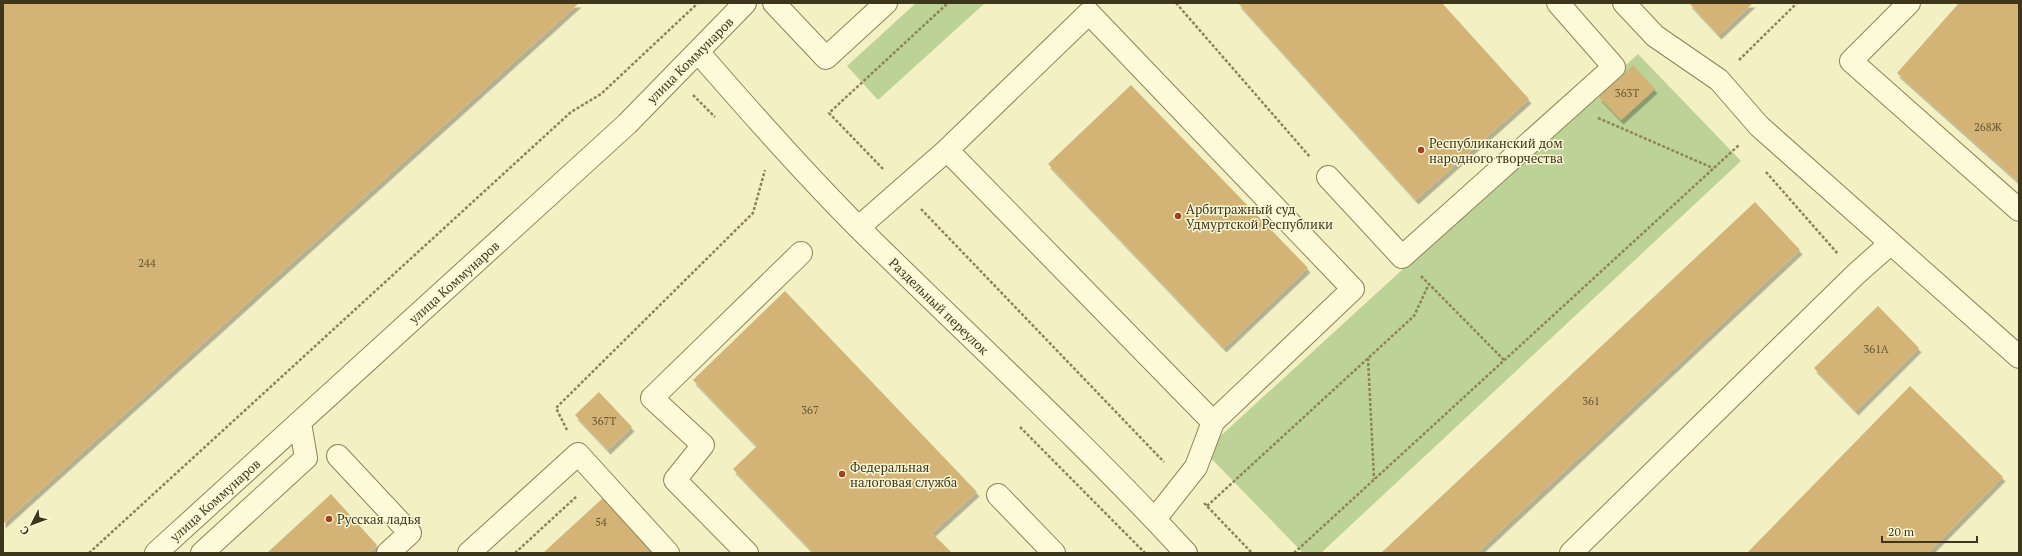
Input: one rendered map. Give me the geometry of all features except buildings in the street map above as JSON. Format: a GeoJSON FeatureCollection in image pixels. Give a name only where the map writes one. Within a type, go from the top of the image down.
{"type":"FeatureCollection","features":[{"type":"Feature","properties":{"kind":"street","name":"улица Коммунаров"},"geometry":{"type":"LineString","coordinates":[[156,553],[621,130],[699,53],[745,3]]}},
{"type":"Feature","properties":{"kind":"street"},"geometry":{"type":"LineString","coordinates":[[774,3],[826,58],[886,3]]}},
{"type":"Feature","properties":{"kind":"street"},"geometry":{"type":"LineString","coordinates":[[1328,177],[1402,257],[1614,67],[1558,3]]}},
{"type":"Feature","properties":{"kind":"street"},"geometry":{"type":"LineString","coordinates":[[1624,3],[1655,36],[1719,80],[1759,126],[2019,357]]}},
{"type":"Feature","properties":{"kind":"street"},"geometry":{"type":"LineString","coordinates":[[1909,3],[1851,61],[2019,210]]}},
{"type":"Feature","properties":{"kind":"street"},"geometry":{"type":"LineString","coordinates":[[859,227],[947,150],[1089,13],[1353,289],[1213,422],[1196,467],[1155,520]]}},
{"type":"Feature","properties":{"kind":"street","name":"Раздельный переулок"},"geometry":{"type":"LineString","coordinates":[[699,53],[736,96],[859,227],[1155,520],[1186,553]]}},
{"type":"Feature","properties":{"kind":"street"},"geometry":{"type":"LineString","coordinates":[[947,150],[1213,422]]}},
{"type":"Feature","properties":{"kind":"street"},"geometry":{"type":"LineString","coordinates":[[1571,553],[1856,274],[1891,243]]}},
{"type":"Feature","properties":{"kind":"street"},"geometry":{"type":"LineString","coordinates":[[747,553],[675,480],[703,445],[652,398],[802,253]]}},
{"type":"Feature","properties":{"kind":"street"},"geometry":{"type":"LineString","coordinates":[[202,553],[306,458],[300,423]]}},
{"type":"Feature","properties":{"kind":"street"},"geometry":{"type":"LineString","coordinates":[[469,553],[578,454],[668,553]]}},
{"type":"Feature","properties":{"kind":"street"},"geometry":{"type":"LineString","coordinates":[[338,456],[410,534],[388,553]]}},
{"type":"Feature","properties":{"kind":"street"},"geometry":{"type":"LineString","coordinates":[[998,495],[1054,553]]}},
{"type":"Feature","properties":{"kind":"path"},"geometry":{"type":"LineString","coordinates":[[89,553],[571,112],[601,94],[698,3]]}},
{"type":"Feature","properties":{"kind":"path"},"geometry":{"type":"LineString","coordinates":[[948,3],[829,113],[1252,553]]}},
{"type":"Feature","properties":{"kind":"path"},"geometry":{"type":"LineString","coordinates":[[1176,3],[1328,177]]}},
{"type":"Feature","properties":{"kind":"path"},"geometry":{"type":"LineString","coordinates":[[1719,80],[1797,3]]}},
{"type":"Feature","properties":{"kind":"path"},"geometry":{"type":"LineString","coordinates":[[1570,106],[1713,168]]}},
{"type":"Feature","properties":{"kind":"path"},"geometry":{"type":"LineString","coordinates":[[1294,553],[1740,143],[1746,149]]}},
{"type":"Feature","properties":{"kind":"path"},"geometry":{"type":"LineString","coordinates":[[1761,167],[1856,274]]}},
{"type":"Feature","properties":{"kind":"path"},"geometry":{"type":"LineString","coordinates":[[578,454],[556,408],[753,213],[765,168]]}},
{"type":"Feature","properties":{"kind":"path"},"geometry":{"type":"LineString","coordinates":[[1402,257],[1504,360]]}},
{"type":"Feature","properties":{"kind":"path"},"geometry":{"type":"LineString","coordinates":[[1207,506],[1414,316],[1429,284]]}},
{"type":"Feature","properties":{"kind":"path"},"geometry":{"type":"LineString","coordinates":[[1368,358],[1374,479]]}},
{"type":"Feature","properties":{"kind":"path"},"geometry":{"type":"LineString","coordinates":[[516,553],[581,492]]}},
{"type":"Feature","properties":{"kind":"green space"},"geometry":{"type":"Polygon","coordinates":[[[916,3],[985,3],[878,100],[847,66],[916,3]]]}},
{"type":"Feature","properties":{"kind":"green space"},"geometry":{"type":"Polygon","coordinates":[[[1638,54],[1741,161],[1321,553],[1303,553],[1204,451],[1638,54]]]}},
{"type":"Feature","properties":{"kind":"place","name":"Республиканский дом народного творчества"},"geometry":{"type":"Point","coordinates":[1421,150]}},
{"type":"Feature","properties":{"kind":"place","name":"Арбитражный суд Удмуртской Республики"},"geometry":{"type":"Point","coordinates":[1178,216]}},
{"type":"Feature","properties":{"kind":"place","name":"Федеральная налоговая служба"},"geometry":{"type":"Point","coordinates":[842,474]}},
{"type":"Feature","properties":{"kind":"place","name":"Русская ладья"},"geometry":{"type":"Point","coordinates":[329,519]}}]}
